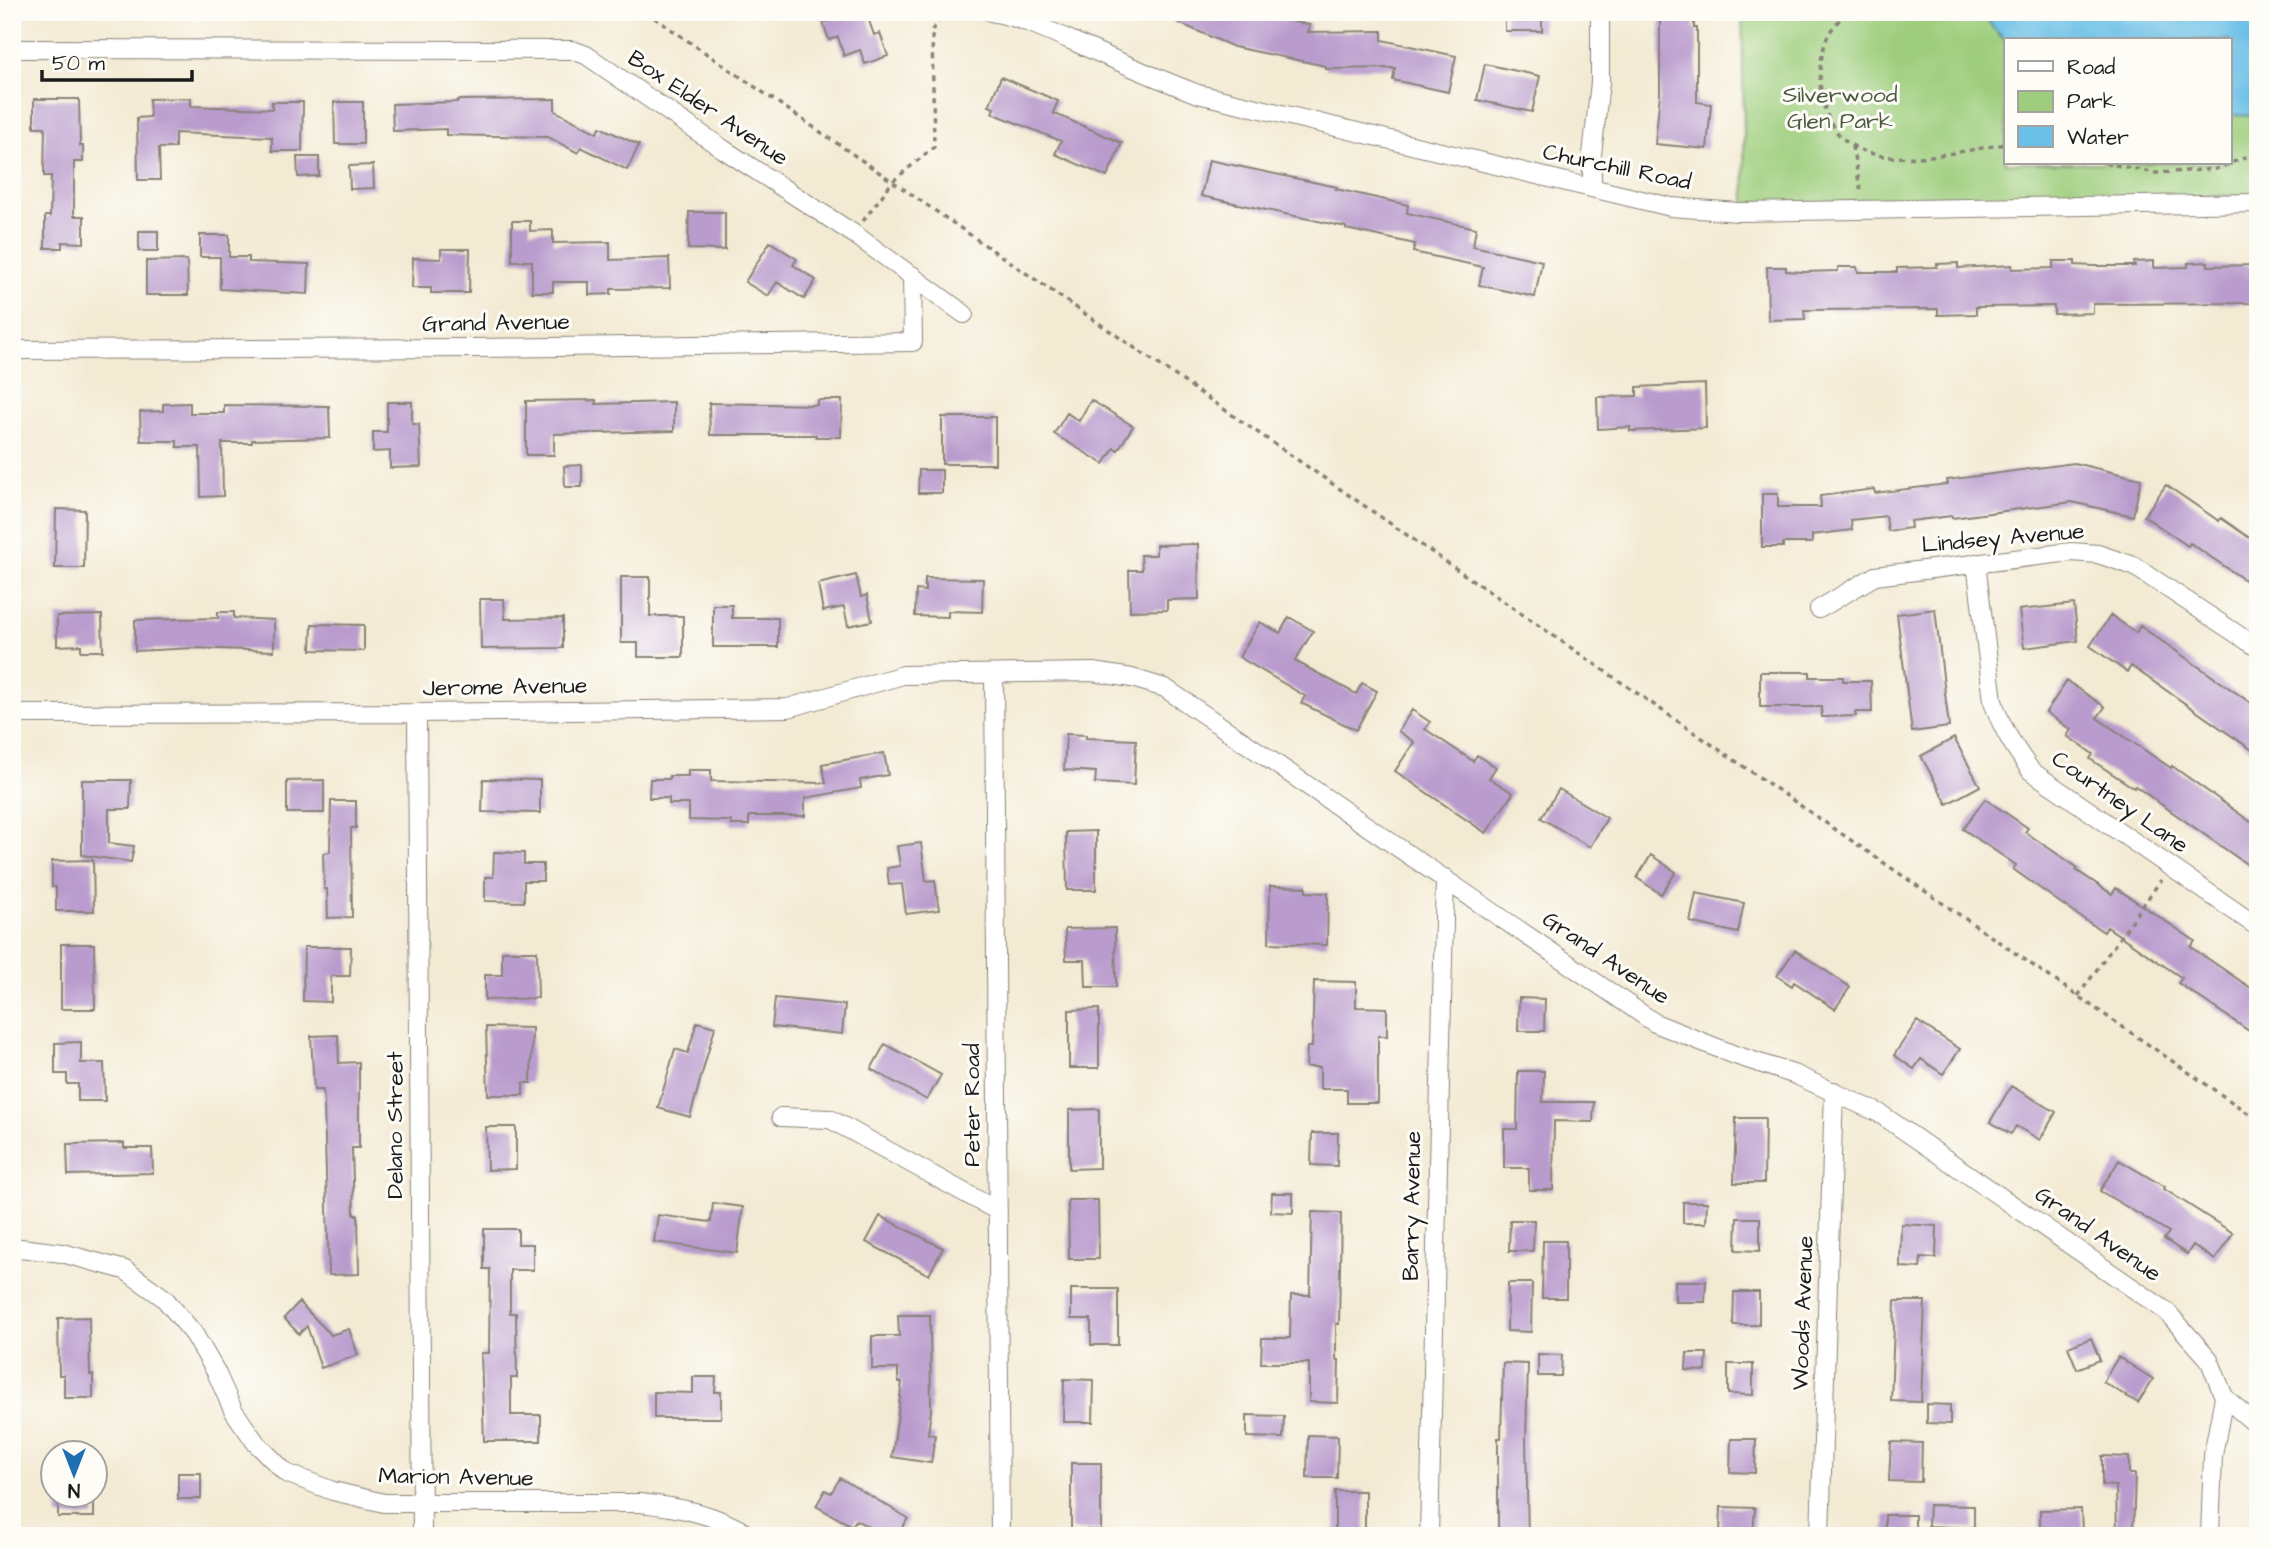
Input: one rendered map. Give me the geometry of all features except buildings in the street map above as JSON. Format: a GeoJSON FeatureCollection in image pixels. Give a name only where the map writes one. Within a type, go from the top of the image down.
{"type":"FeatureCollection","features":[{"type":"Feature","properties":{"kind":"street","name":"Churchill Road"},"geometry":{"type":"LineString","coordinates":[[990,12],[1020,19],[1198,94],[1671,208],[1738,212],[2258,203]]}},
{"type":"Feature","properties":{"kind":"street"},"geometry":{"type":"LineString","coordinates":[[1592,188],[1591,155],[1600,82],[1600,12]]}},
{"type":"Feature","properties":{"kind":"street","name":"Box Elder Avenue"},"geometry":{"type":"LineString","coordinates":[[12,49],[572,50],[586,55],[854,234],[964,314]]}},
{"type":"Feature","properties":{"kind":"street","name":"Grand Avenue"},"geometry":{"type":"LineString","coordinates":[[12,350],[473,348],[913,341],[912,275]]}},
{"type":"Feature","properties":{"kind":"street","name":"Lindsey Avenue"},"geometry":{"type":"LineString","coordinates":[[1819,609],[1875,576],[2071,552],[2098,554],[2119,560],[2154,578],[2258,649]]}},
{"type":"Feature","properties":{"kind":"street","name":"Courtney Lane"},"geometry":{"type":"LineString","coordinates":[[1976,563],[1993,701],[2010,740],[2031,771],[2258,927]]}},
{"type":"Feature","properties":{"kind":"street","name":"Grand Avenue"},"geometry":{"type":"LineString","coordinates":[[994,674],[1093,672],[1132,678],[1165,688],[1655,1023],[1834,1091],[1879,1113],[2166,1311],[2209,1359],[2224,1397],[2258,1426]]}},
{"type":"Feature","properties":{"kind":"street","name":"Jerome Avenue"},"geometry":{"type":"LineString","coordinates":[[12,714],[417,713],[788,708],[903,675],[994,674]]}},
{"type":"Feature","properties":{"kind":"street","name":"Peter Road"},"geometry":{"type":"LineString","coordinates":[[994,674],[1000,1536]]}},
{"type":"Feature","properties":{"kind":"street","name":"Delano Street"},"geometry":{"type":"LineString","coordinates":[[417,713],[422,1536]]}},
{"type":"Feature","properties":{"kind":"street","name":"Barry Avenue"},"geometry":{"type":"LineString","coordinates":[[1429,1536],[1445,878]]}},
{"type":"Feature","properties":{"kind":"street","name":"Woods Avenue"},"geometry":{"type":"LineString","coordinates":[[1821,1536],[1834,1091]]}},
{"type":"Feature","properties":{"kind":"street"},"geometry":{"type":"LineString","coordinates":[[781,1117],[830,1119],[998,1211]]}},
{"type":"Feature","properties":{"kind":"street","name":"Marion Avenue"},"geometry":{"type":"LineString","coordinates":[[12,1247],[62,1253],[125,1269],[164,1298],[194,1334],[216,1372],[233,1410],[256,1443],[286,1473],[346,1494],[384,1503],[640,1503],[678,1507],[711,1516],[750,1536]]}},
{"type":"Feature","properties":{"kind":"street"},"geometry":{"type":"LineString","coordinates":[[2210,1536],[2213,1455],[2224,1397]]}},
{"type":"Feature","properties":{"kind":"path"},"geometry":{"type":"LineString","coordinates":[[646,12],[2258,1120]]}},
{"type":"Feature","properties":{"kind":"path"},"geometry":{"type":"LineString","coordinates":[[854,234],[892,181],[934,147],[932,30],[946,12]]}},
{"type":"Feature","properties":{"kind":"path"},"geometry":{"type":"LineString","coordinates":[[1846,12],[1827,36],[1819,80],[1825,112],[1847,144],[1878,157],[1927,157],[2004,144]]}},
{"type":"Feature","properties":{"kind":"path"},"geometry":{"type":"LineString","coordinates":[[1853,146],[1864,210]]}},
{"type":"Feature","properties":{"kind":"path"},"geometry":{"type":"LineString","coordinates":[[2232,163],[2258,152]]}},
{"type":"Feature","properties":{"kind":"path"},"geometry":{"type":"LineString","coordinates":[[2110,164],[2156,173],[2216,169],[2228,164]]}},
{"type":"Feature","properties":{"kind":"path"},"geometry":{"type":"LineString","coordinates":[[2077,997],[2171,867]]}},
{"type":"Feature","properties":{"kind":"green space","name":"Silverwood Glen Park"},"geometry":{"type":"Polygon","coordinates":[[[1742,12],[2258,12],[2258,196],[1745,205],[1742,12]]]}},
{"type":"Feature","properties":{"kind":"water"},"geometry":{"type":"Polygon","coordinates":[[[1983,12],[2258,12],[2258,116],[2232,115],[2232,38],[2004,39],[1983,12]]]}}]}
